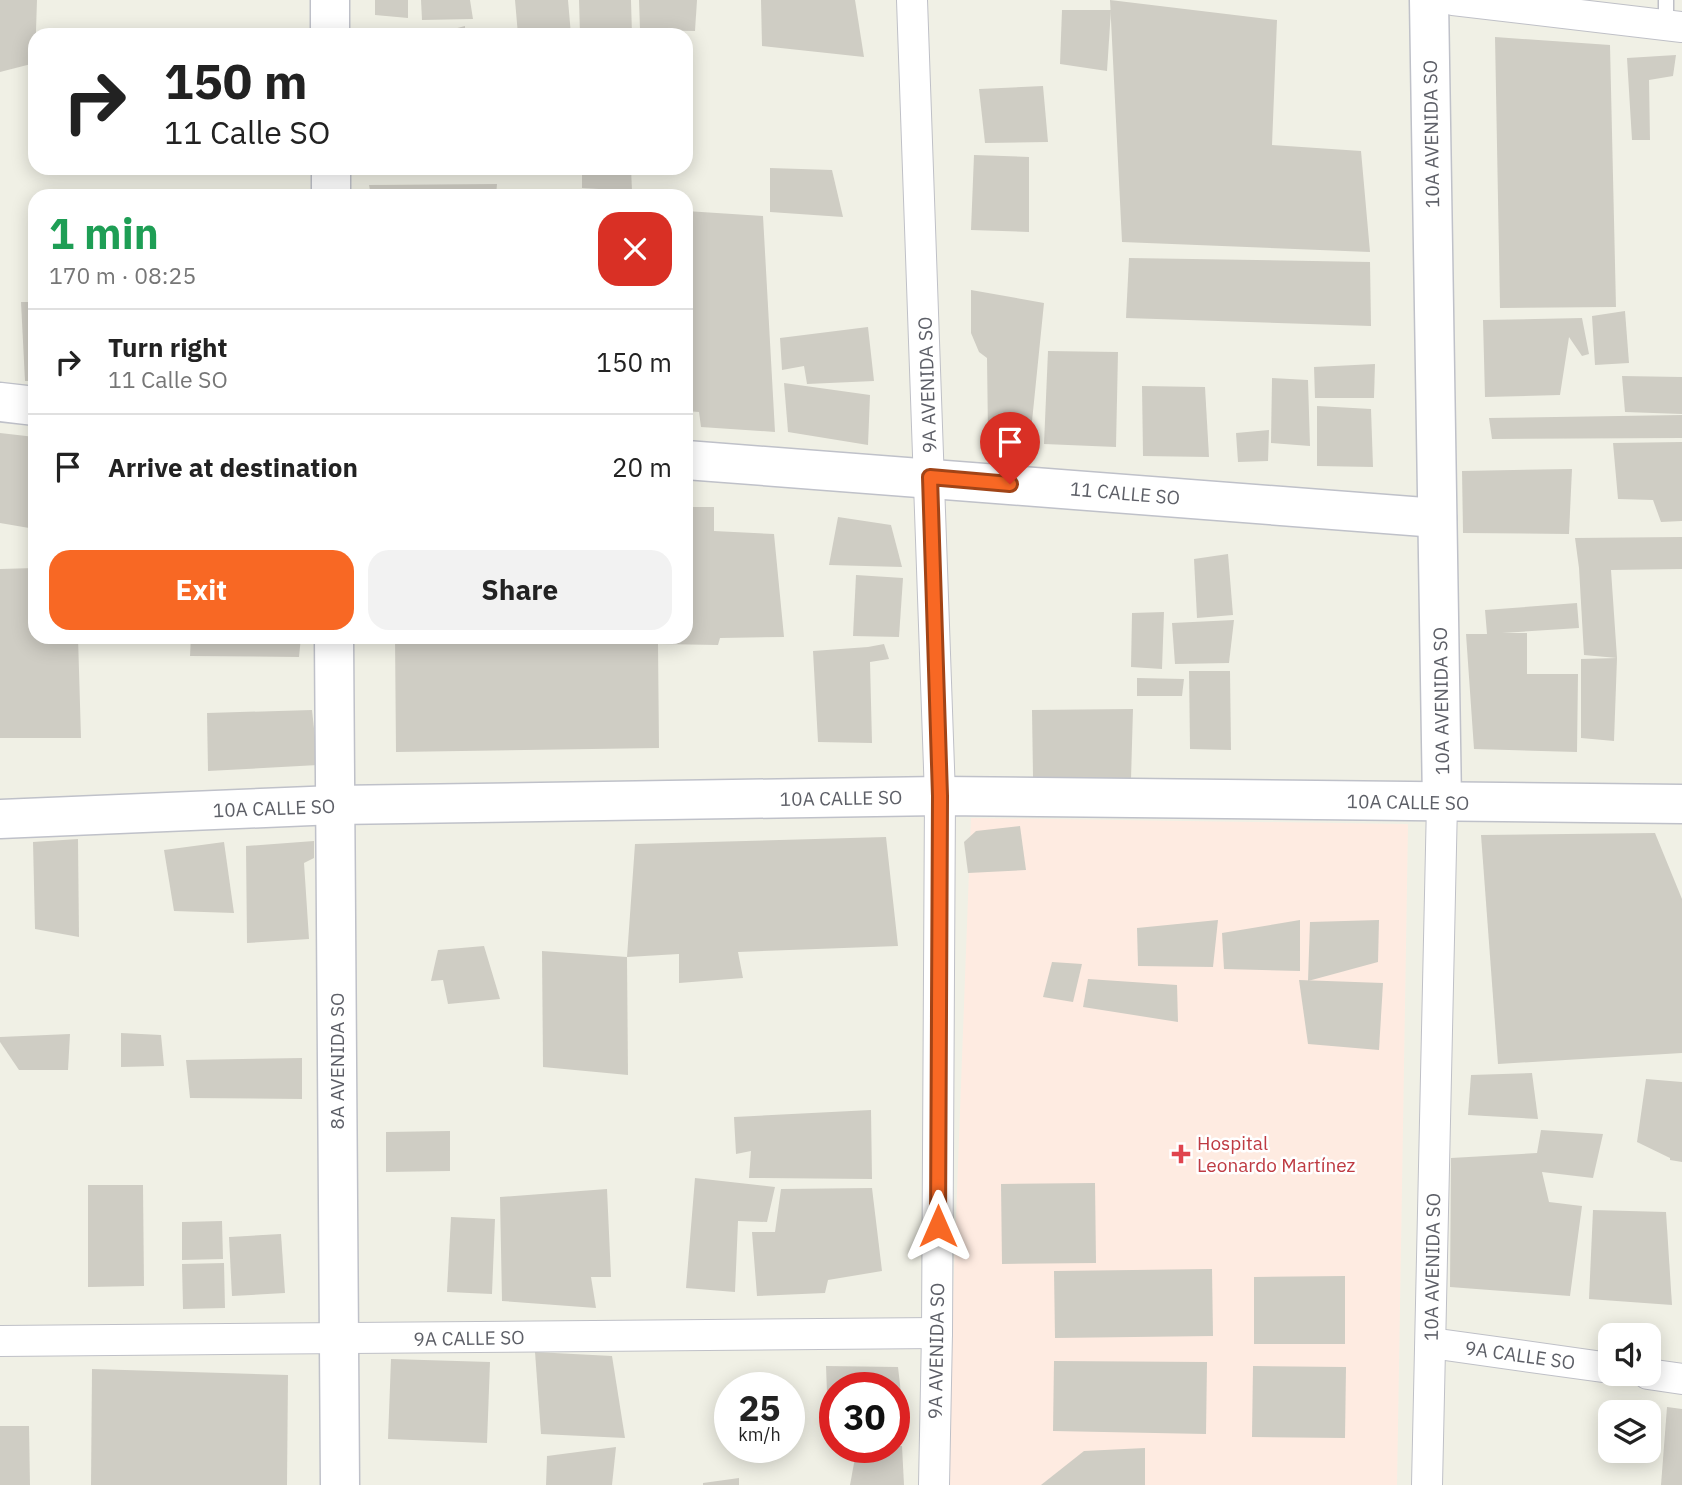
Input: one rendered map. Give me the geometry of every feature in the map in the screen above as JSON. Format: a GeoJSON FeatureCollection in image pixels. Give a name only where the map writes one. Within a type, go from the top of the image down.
{"type":"FeatureCollection","features":[{"type":"Feature","properties":{"kind":"street"},"geometry":{"type":"LineString","coordinates":[[330,0],[330,28]]}},
{"type":"Feature","properties":{"kind":"street","name":"9A AVENIDA SO"},"geometry":{"type":"LineString","coordinates":[[912,0],[940,796],[934,1485]]}},
{"type":"Feature","properties":{"kind":"street","name":"10A AVENIDA SO"},"geometry":{"type":"LineString","coordinates":[[1427,1485],[1442,803],[1429,0]]}},
{"type":"Feature","properties":{"kind":"street"},"geometry":{"type":"LineString","coordinates":[[1453,0],[1671,18]]}},
{"type":"Feature","properties":{"kind":"street"},"geometry":{"type":"LineString","coordinates":[[0,402],[28,405]]}},
{"type":"Feature","properties":{"kind":"street","name":"11 CALLE SO"},"geometry":{"type":"LineString","coordinates":[[693,460],[930,477],[1437,519]]}},
{"type":"Feature","properties":{"kind":"street","name":"8A AVENIDA SO"},"geometry":{"type":"LineString","coordinates":[[334,644],[340,1485]]}},
{"type":"Feature","properties":{"kind":"street","name":"10A CALLE SO"},"geometry":{"type":"LineString","coordinates":[[0,819],[335,806],[940,796],[1682,804]]}},
{"type":"Feature","properties":{"kind":"street","name":"9A CALLE SO"},"geometry":{"type":"LineString","coordinates":[[0,1341],[937,1334]]}},
{"type":"Feature","properties":{"kind":"street","name":"9A CALLE SO"},"geometry":{"type":"LineString","coordinates":[[1431,1342],[1598,1366]]}},
{"type":"Feature","properties":{"kind":"street"},"geometry":{"type":"LineString","coordinates":[[1661,1376],[1682,1378]]}},
{"type":"Feature","properties":{"kind":"shaded area","name":"Hospital Leonardo Martínez"},"geometry":{"type":"Polygon","coordinates":[[[971,818],[1408,824],[1397,1485],[946,1485],[971,818]]]}},
{"type":"Feature","properties":{"kind":"building"},"geometry":{"type":"Polygon","coordinates":[[[0,0],[37,0],[36,28],[28,28],[28,65],[0,72],[0,0]]]}},
{"type":"Feature","properties":{"kind":"building"},"geometry":{"type":"Polygon","coordinates":[[[375,0],[408,0],[408,18],[375,15],[375,0]]]}},
{"type":"Feature","properties":{"kind":"building"},"geometry":{"type":"Polygon","coordinates":[[[421,0],[470,0],[473,19],[422,20],[421,0]]]}},
{"type":"Feature","properties":{"kind":"building"},"geometry":{"type":"Polygon","coordinates":[[[515,0],[568,0],[570,28],[517,28],[515,0]]]}},
{"type":"Feature","properties":{"kind":"building"},"geometry":{"type":"Polygon","coordinates":[[[579,0],[631,0],[632,28],[580,28],[579,0]]]}},
{"type":"Feature","properties":{"kind":"building"},"geometry":{"type":"Polygon","coordinates":[[[639,0],[697,0],[695,31],[693,28],[640,28],[639,0]]]}},
{"type":"Feature","properties":{"kind":"building"},"geometry":{"type":"Polygon","coordinates":[[[761,0],[855,0],[864,57],[762,46],[761,0]]]}},
{"type":"Feature","properties":{"kind":"building"},"geometry":{"type":"Polygon","coordinates":[[[1110,0],[1277,20],[1272,145],[1361,151],[1370,252],[1122,242],[1110,0]]]}},
{"type":"Feature","properties":{"kind":"building"},"geometry":{"type":"Polygon","coordinates":[[[1062,10],[1111,10],[1107,71],[1060,64],[1062,10]]]}},
{"type":"Feature","properties":{"kind":"building"},"geometry":{"type":"Polygon","coordinates":[[[1495,37],[1610,45],[1616,307],[1500,308],[1495,37]]]}},
{"type":"Feature","properties":{"kind":"building"},"geometry":{"type":"Polygon","coordinates":[[[1676,55],[1673,76],[1649,80],[1650,140],[1632,140],[1627,58],[1676,55]]]}},
{"type":"Feature","properties":{"kind":"building"},"geometry":{"type":"Polygon","coordinates":[[[1043,86],[1048,142],[985,143],[979,89],[1043,86]]]}},
{"type":"Feature","properties":{"kind":"building"},"geometry":{"type":"Polygon","coordinates":[[[974,155],[1029,157],[1029,232],[971,230],[974,155]]]}},
{"type":"Feature","properties":{"kind":"building"},"geometry":{"type":"Polygon","coordinates":[[[770,168],[832,170],[843,217],[770,212],[770,168]]]}},
{"type":"Feature","properties":{"kind":"building"},"geometry":{"type":"Polygon","coordinates":[[[582,175],[631,175],[632,189],[582,188],[582,175]]]}},
{"type":"Feature","properties":{"kind":"building"},"geometry":{"type":"Polygon","coordinates":[[[497,184],[497,189],[370,189],[369,185],[497,184]]]}},
{"type":"Feature","properties":{"kind":"building"},"geometry":{"type":"Polygon","coordinates":[[[693,211],[763,216],[775,432],[701,427],[699,412],[693,412],[693,211]]]}},
{"type":"Feature","properties":{"kind":"building"},"geometry":{"type":"Polygon","coordinates":[[[1129,258],[1370,262],[1371,326],[1126,318],[1129,258]]]}},
{"type":"Feature","properties":{"kind":"building"},"geometry":{"type":"Polygon","coordinates":[[[971,290],[1044,303],[1030,441],[988,434],[987,358],[979,352],[971,333],[971,290]]]}},
{"type":"Feature","properties":{"kind":"building"},"geometry":{"type":"Polygon","coordinates":[[[21,302],[28,302],[28,381],[25,381],[21,302]]]}},
{"type":"Feature","properties":{"kind":"building"},"geometry":{"type":"Polygon","coordinates":[[[1625,311],[1629,363],[1595,365],[1592,316],[1625,311]]]}},
{"type":"Feature","properties":{"kind":"building"},"geometry":{"type":"Polygon","coordinates":[[[1582,318],[1589,354],[1582,356],[1569,337],[1560,395],[1485,397],[1483,320],[1582,318]]]}},
{"type":"Feature","properties":{"kind":"building"},"geometry":{"type":"Polygon","coordinates":[[[868,327],[874,381],[807,384],[804,366],[782,370],[780,338],[868,327]]]}},
{"type":"Feature","properties":{"kind":"building"},"geometry":{"type":"Polygon","coordinates":[[[1048,351],[1118,352],[1116,447],[1044,444],[1048,351]]]}},
{"type":"Feature","properties":{"kind":"building"},"geometry":{"type":"Polygon","coordinates":[[[1375,364],[1374,398],[1315,398],[1314,367],[1375,364]]]}},
{"type":"Feature","properties":{"kind":"building"},"geometry":{"type":"Polygon","coordinates":[[[1622,376],[1682,377],[1682,414],[1625,412],[1622,376]]]}},
{"type":"Feature","properties":{"kind":"building"},"geometry":{"type":"Polygon","coordinates":[[[1272,378],[1308,380],[1310,446],[1271,443],[1272,378]]]}},
{"type":"Feature","properties":{"kind":"building"},"geometry":{"type":"Polygon","coordinates":[[[784,383],[870,395],[868,445],[788,432],[784,383]]]}},
{"type":"Feature","properties":{"kind":"building"},"geometry":{"type":"Polygon","coordinates":[[[1142,386],[1205,387],[1209,457],[1143,456],[1142,386]]]}},
{"type":"Feature","properties":{"kind":"building"},"geometry":{"type":"Polygon","coordinates":[[[1317,406],[1371,409],[1373,467],[1317,466],[1317,406]]]}},
{"type":"Feature","properties":{"kind":"building"},"geometry":{"type":"Polygon","coordinates":[[[1682,415],[1682,438],[1492,439],[1489,418],[1682,415]]]}},
{"type":"Feature","properties":{"kind":"building"},"geometry":{"type":"Polygon","coordinates":[[[1269,430],[1268,461],[1238,462],[1236,433],[1269,430]]]}},
{"type":"Feature","properties":{"kind":"building"},"geometry":{"type":"Polygon","coordinates":[[[0,433],[28,436],[28,528],[0,523],[0,433]]]}},
{"type":"Feature","properties":{"kind":"building"},"geometry":{"type":"Polygon","coordinates":[[[1682,442],[1682,521],[1661,522],[1653,500],[1618,499],[1613,443],[1682,442]]]}},
{"type":"Feature","properties":{"kind":"building"},"geometry":{"type":"Polygon","coordinates":[[[1572,469],[1569,534],[1463,533],[1462,471],[1572,469]]]}},
{"type":"Feature","properties":{"kind":"building"},"geometry":{"type":"Polygon","coordinates":[[[693,507],[714,507],[714,531],[774,534],[784,637],[720,638],[718,645],[658,644],[693,644],[693,507]]]}},
{"type":"Feature","properties":{"kind":"building"},"geometry":{"type":"Polygon","coordinates":[[[838,517],[891,525],[902,567],[829,565],[838,517]]]}},
{"type":"Feature","properties":{"kind":"building"},"geometry":{"type":"Polygon","coordinates":[[[1682,537],[1682,569],[1611,570],[1617,658],[1584,655],[1575,538],[1682,537]]]}},
{"type":"Feature","properties":{"kind":"building"},"geometry":{"type":"Polygon","coordinates":[[[1228,554],[1233,615],[1197,618],[1194,559],[1228,554]]]}},
{"type":"Feature","properties":{"kind":"building"},"geometry":{"type":"Polygon","coordinates":[[[28,568],[28,644],[78,644],[81,738],[0,738],[0,569],[28,568]]]}},
{"type":"Feature","properties":{"kind":"building"},"geometry":{"type":"Polygon","coordinates":[[[856,575],[903,578],[899,637],[853,636],[856,575]]]}},
{"type":"Feature","properties":{"kind":"building"},"geometry":{"type":"Polygon","coordinates":[[[1577,603],[1579,628],[1502,633],[1527,633],[1527,674],[1578,674],[1577,752],[1474,749],[1466,634],[1487,634],[1485,610],[1577,603]]]}},
{"type":"Feature","properties":{"kind":"building"},"geometry":{"type":"Polygon","coordinates":[[[1164,612],[1162,669],[1131,667],[1132,613],[1164,612]]]}},
{"type":"Feature","properties":{"kind":"building"},"geometry":{"type":"Polygon","coordinates":[[[1234,620],[1229,663],[1175,664],[1172,623],[1234,620]]]}},
{"type":"Feature","properties":{"kind":"building"},"geometry":{"type":"Polygon","coordinates":[[[191,644],[300,644],[299,657],[190,656],[191,644]]]}},
{"type":"Feature","properties":{"kind":"building"},"geometry":{"type":"Polygon","coordinates":[[[395,644],[658,644],[659,748],[396,752],[395,644]]]}},
{"type":"Feature","properties":{"kind":"building"},"geometry":{"type":"Polygon","coordinates":[[[884,644],[889,659],[870,662],[872,743],[818,742],[813,651],[884,644]]]}},
{"type":"Feature","properties":{"kind":"building"},"geometry":{"type":"Polygon","coordinates":[[[1617,658],[1614,741],[1581,738],[1581,659],[1617,658]]]}},
{"type":"Feature","properties":{"kind":"building"},"geometry":{"type":"Polygon","coordinates":[[[1189,671],[1230,671],[1231,750],[1190,749],[1189,671]]]}},
{"type":"Feature","properties":{"kind":"building"},"geometry":{"type":"Polygon","coordinates":[[[1137,678],[1184,679],[1182,696],[1137,696],[1137,678]]]}},
{"type":"Feature","properties":{"kind":"building"},"geometry":{"type":"Polygon","coordinates":[[[1133,709],[1131,780],[1033,777],[1032,710],[1133,709]]]}},
{"type":"Feature","properties":{"kind":"building"},"geometry":{"type":"Polygon","coordinates":[[[312,710],[318,765],[208,771],[207,713],[312,710]]]}},
{"type":"Feature","properties":{"kind":"building"},"geometry":{"type":"Polygon","coordinates":[[[1020,826],[1026,870],[968,873],[964,842],[976,831],[1020,826]]]}},
{"type":"Feature","properties":{"kind":"building"},"geometry":{"type":"Polygon","coordinates":[[[1655,833],[1682,899],[1682,1053],[1498,1064],[1481,835],[1655,833]]]}},
{"type":"Feature","properties":{"kind":"building"},"geometry":{"type":"Polygon","coordinates":[[[886,837],[898,946],[738,952],[743,978],[679,983],[679,954],[627,957],[635,844],[886,837]]]}},
{"type":"Feature","properties":{"kind":"building"},"geometry":{"type":"Polygon","coordinates":[[[78,839],[79,937],[35,929],[33,842],[78,839]]]}},
{"type":"Feature","properties":{"kind":"building"},"geometry":{"type":"Polygon","coordinates":[[[314,841],[314,858],[304,863],[309,939],[247,943],[246,846],[314,841]]]}},
{"type":"Feature","properties":{"kind":"building"},"geometry":{"type":"Polygon","coordinates":[[[224,842],[234,913],[174,911],[164,850],[224,842]]]}},
{"type":"Feature","properties":{"kind":"building"},"geometry":{"type":"Polygon","coordinates":[[[1218,920],[1213,967],[1138,966],[1137,928],[1218,920]]]}},
{"type":"Feature","properties":{"kind":"building"},"geometry":{"type":"Polygon","coordinates":[[[1300,920],[1300,971],[1224,969],[1222,933],[1300,920]]]}},
{"type":"Feature","properties":{"kind":"building"},"geometry":{"type":"Polygon","coordinates":[[[1379,920],[1378,962],[1308,981],[1310,922],[1379,920]]]}},
{"type":"Feature","properties":{"kind":"building"},"geometry":{"type":"Polygon","coordinates":[[[484,946],[500,999],[448,1004],[443,980],[431,981],[438,950],[484,946]]]}},
{"type":"Feature","properties":{"kind":"building"},"geometry":{"type":"Polygon","coordinates":[[[542,951],[627,957],[628,1075],[543,1067],[542,951]]]}},
{"type":"Feature","properties":{"kind":"building"},"geometry":{"type":"Polygon","coordinates":[[[1052,962],[1082,964],[1073,1002],[1043,997],[1052,962]]]}},
{"type":"Feature","properties":{"kind":"building"},"geometry":{"type":"Polygon","coordinates":[[[1088,979],[1177,985],[1178,1022],[1083,1007],[1088,979]]]}},
{"type":"Feature","properties":{"kind":"building"},"geometry":{"type":"Polygon","coordinates":[[[1299,980],[1383,983],[1379,1050],[1308,1044],[1299,980]]]}},
{"type":"Feature","properties":{"kind":"building"},"geometry":{"type":"Polygon","coordinates":[[[121,1033],[161,1035],[164,1066],[121,1067],[121,1033]]]}},
{"type":"Feature","properties":{"kind":"building"},"geometry":{"type":"Polygon","coordinates":[[[70,1034],[68,1070],[19,1070],[0,1042],[0,1037],[70,1034]]]}},
{"type":"Feature","properties":{"kind":"building"},"geometry":{"type":"Polygon","coordinates":[[[302,1058],[302,1099],[190,1098],[186,1060],[302,1058]]]}},
{"type":"Feature","properties":{"kind":"building"},"geometry":{"type":"Polygon","coordinates":[[[1532,1073],[1538,1119],[1468,1115],[1471,1075],[1532,1073]]]}},
{"type":"Feature","properties":{"kind":"building"},"geometry":{"type":"Polygon","coordinates":[[[1646,1079],[1682,1082],[1682,1162],[1670,1160],[1637,1142],[1646,1079]]]}},
{"type":"Feature","properties":{"kind":"building"},"geometry":{"type":"Polygon","coordinates":[[[871,1110],[872,1179],[749,1178],[751,1151],[736,1154],[734,1117],[871,1110]]]}},
{"type":"Feature","properties":{"kind":"building"},"geometry":{"type":"Polygon","coordinates":[[[1541,1130],[1603,1134],[1593,1178],[1542,1172],[1549,1202],[1582,1206],[1570,1296],[1450,1287],[1451,1158],[1537,1153],[1541,1130]]]}},
{"type":"Feature","properties":{"kind":"building"},"geometry":{"type":"Polygon","coordinates":[[[450,1131],[450,1171],[386,1172],[386,1132],[450,1131]]]}},
{"type":"Feature","properties":{"kind":"building"},"geometry":{"type":"Polygon","coordinates":[[[695,1178],[775,1187],[767,1222],[738,1221],[735,1292],[686,1288],[695,1178]]]}},
{"type":"Feature","properties":{"kind":"building"},"geometry":{"type":"Polygon","coordinates":[[[1095,1183],[1096,1263],[1002,1264],[1001,1184],[1095,1183]]]}},
{"type":"Feature","properties":{"kind":"building"},"geometry":{"type":"Polygon","coordinates":[[[88,1185],[143,1185],[144,1286],[88,1287],[88,1185]]]}},
{"type":"Feature","properties":{"kind":"building"},"geometry":{"type":"Polygon","coordinates":[[[872,1188],[882,1271],[828,1280],[825,1293],[757,1296],[752,1232],[775,1232],[781,1189],[872,1188]]]}},
{"type":"Feature","properties":{"kind":"building"},"geometry":{"type":"Polygon","coordinates":[[[607,1189],[611,1277],[591,1277],[596,1308],[502,1301],[500,1197],[607,1189]]]}},
{"type":"Feature","properties":{"kind":"building"},"geometry":{"type":"Polygon","coordinates":[[[1593,1210],[1666,1212],[1672,1305],[1589,1299],[1593,1210]]]}},
{"type":"Feature","properties":{"kind":"building"},"geometry":{"type":"Polygon","coordinates":[[[451,1217],[495,1219],[492,1294],[447,1292],[451,1217]]]}},
{"type":"Feature","properties":{"kind":"building"},"geometry":{"type":"Polygon","coordinates":[[[222,1221],[223,1259],[182,1260],[182,1222],[222,1221]]]}},
{"type":"Feature","properties":{"kind":"building"},"geometry":{"type":"Polygon","coordinates":[[[281,1234],[285,1293],[232,1296],[229,1237],[281,1234]]]}},
{"type":"Feature","properties":{"kind":"building"},"geometry":{"type":"Polygon","coordinates":[[[224,1263],[225,1308],[183,1309],[182,1264],[224,1263]]]}},
{"type":"Feature","properties":{"kind":"building"},"geometry":{"type":"Polygon","coordinates":[[[1212,1269],[1213,1336],[1055,1338],[1054,1271],[1212,1269]]]}},
{"type":"Feature","properties":{"kind":"building"},"geometry":{"type":"Polygon","coordinates":[[[1345,1276],[1345,1344],[1254,1344],[1254,1277],[1345,1276]]]}},
{"type":"Feature","properties":{"kind":"building"},"geometry":{"type":"Polygon","coordinates":[[[535,1352],[612,1356],[625,1438],[541,1434],[535,1352]]]}},
{"type":"Feature","properties":{"kind":"building"},"geometry":{"type":"Polygon","coordinates":[[[391,1359],[490,1362],[487,1443],[388,1439],[391,1359]]]}},
{"type":"Feature","properties":{"kind":"building"},"geometry":{"type":"Polygon","coordinates":[[[1054,1361],[1207,1362],[1206,1434],[1053,1431],[1054,1361]]]}},
{"type":"Feature","properties":{"kind":"building"},"geometry":{"type":"Polygon","coordinates":[[[826,1366],[898,1367],[899,1372],[826,1372],[826,1366]]]}},
{"type":"Feature","properties":{"kind":"building"},"geometry":{"type":"Polygon","coordinates":[[[1253,1366],[1346,1367],[1345,1438],[1252,1437],[1253,1366]]]}},
{"type":"Feature","properties":{"kind":"building"},"geometry":{"type":"Polygon","coordinates":[[[92,1369],[288,1375],[287,1485],[91,1485],[92,1369]]]}},
{"type":"Feature","properties":{"kind":"building"},"geometry":{"type":"Polygon","coordinates":[[[1667,1407],[1682,1409],[1682,1485],[1661,1485],[1667,1407]]]}},
{"type":"Feature","properties":{"kind":"building"},"geometry":{"type":"Polygon","coordinates":[[[0,1426],[29,1426],[30,1485],[0,1485],[0,1426]]]}},
{"type":"Feature","properties":{"kind":"building"},"geometry":{"type":"Polygon","coordinates":[[[616,1447],[612,1485],[546,1485],[547,1456],[616,1447]]]}},
{"type":"Feature","properties":{"kind":"building"},"geometry":{"type":"Polygon","coordinates":[[[1145,1448],[1145,1485],[1041,1485],[1084,1451],[1145,1448]]]}},
{"type":"Feature","properties":{"kind":"building"},"geometry":{"type":"Polygon","coordinates":[[[854,1463],[903,1463],[904,1485],[850,1485],[854,1463]]]}},
{"type":"Feature","properties":{"kind":"building"},"geometry":{"type":"Polygon","coordinates":[[[739,1478],[739,1485],[703,1485],[703,1483],[739,1478]]]}},
{"type":"Feature","properties":{"kind":"place","name":"Hospital Leonardo Martínez"},"geometry":{"type":"Point","coordinates":[1181,1154]}},
{"type":"Feature","properties":{"kind":"route"},"geometry":{"type":"LineString","coordinates":[[938,1226],[940,796],[930,477],[1010,484]]}}]}
